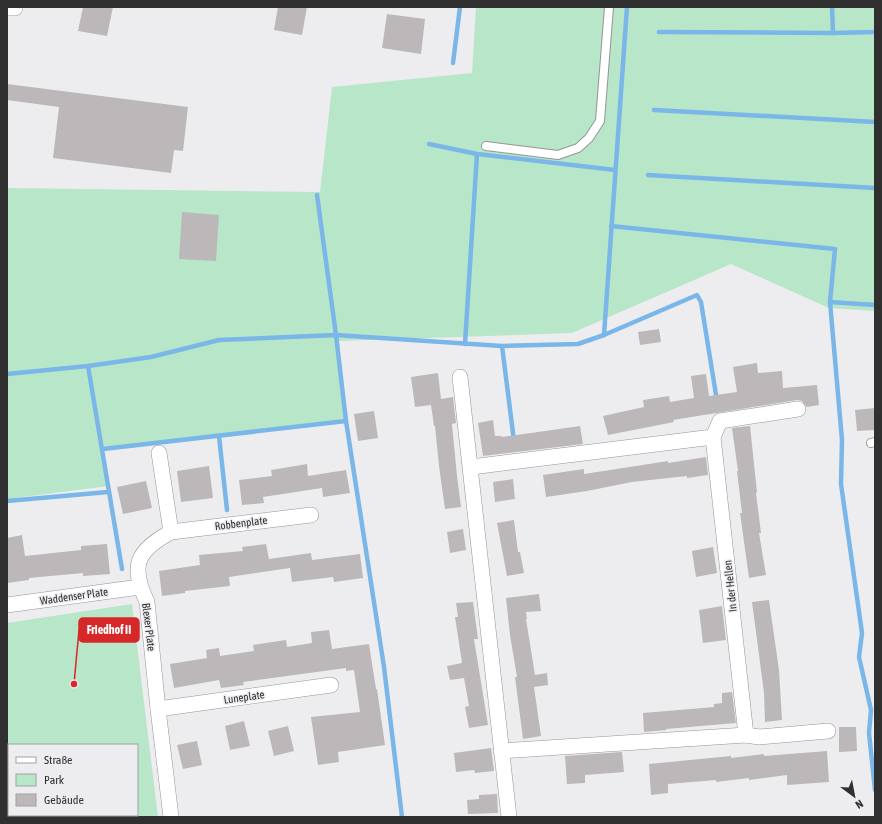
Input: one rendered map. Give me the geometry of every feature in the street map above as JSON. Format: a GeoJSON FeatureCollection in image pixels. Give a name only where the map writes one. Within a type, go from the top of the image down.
{"type":"FeatureCollection","features":[{"type":"Feature","properties":{"kind":"street"},"geometry":{"type":"LineString","coordinates":[[460,377],[509,817]]}},
{"type":"Feature","properties":{"kind":"street"},"geometry":{"type":"LineString","coordinates":[[471,467],[713,437],[720,421],[798,409]]}},
{"type":"Feature","properties":{"kind":"street","name":"In der Hellen"},"geometry":{"type":"LineString","coordinates":[[713,437],[746,735]]}},
{"type":"Feature","properties":{"kind":"street"},"geometry":{"type":"LineString","coordinates":[[159,453],[171,532]]}},
{"type":"Feature","properties":{"kind":"street","name":"Robbenplate"},"geometry":{"type":"LineString","coordinates":[[171,532],[311,515]]}},
{"type":"Feature","properties":{"kind":"street","name":"Blexer Plate"},"geometry":{"type":"LineString","coordinates":[[171,532],[155,540],[140,557],[137,571],[140,587],[148,602],[158,709],[171,817]]}},
{"type":"Feature","properties":{"kind":"street","name":"Waddenser Plate"},"geometry":{"type":"LineString","coordinates":[[7,605],[140,587]]}},
{"type":"Feature","properties":{"kind":"street","name":"Luneplate"},"geometry":{"type":"LineString","coordinates":[[158,709],[331,685]]}},
{"type":"Feature","properties":{"kind":"street"},"geometry":{"type":"LineString","coordinates":[[501,751],[746,735],[759,737],[828,731]]}},
{"type":"Feature","properties":{"kind":"lane"},"geometry":{"type":"LineString","coordinates":[[486,146],[558,155],[578,148],[589,138],[600,121],[609,7]]}},
{"type":"Feature","properties":{"kind":"green space"},"geometry":{"type":"Polygon","coordinates":[[[476,7],[875,7],[875,311],[829,308],[731,264],[572,333],[339,341],[346,421],[103,449],[109,486],[7,499],[7,188],[320,192],[332,87],[472,73],[476,7]]]}},
{"type":"Feature","properties":{"kind":"green space"},"geometry":{"type":"Polygon","coordinates":[[[132,604],[158,817],[7,817],[7,623],[132,604]]]}},
{"type":"Feature","properties":{"kind":"building"},"geometry":{"type":"Polygon","coordinates":[[[83,7],[113,7],[107,36],[78,31],[83,7]]]}},
{"type":"Feature","properties":{"kind":"building"},"geometry":{"type":"Polygon","coordinates":[[[278,7],[307,7],[302,35],[274,30],[278,7]]]}},
{"type":"Feature","properties":{"kind":"building"},"geometry":{"type":"Polygon","coordinates":[[[387,14],[425,19],[421,54],[382,48],[387,14]]]}},
{"type":"Feature","properties":{"kind":"building"},"geometry":{"type":"Polygon","coordinates":[[[7,84],[188,107],[183,151],[174,150],[171,173],[53,158],[59,107],[7,100],[7,84]]]}},
{"type":"Feature","properties":{"kind":"building"},"geometry":{"type":"Polygon","coordinates":[[[182,212],[219,215],[216,261],[179,259],[182,212]]]}},
{"type":"Feature","properties":{"kind":"building"},"geometry":{"type":"Polygon","coordinates":[[[659,329],[661,342],[640,345],[638,332],[659,329]]]}},
{"type":"Feature","properties":{"kind":"building"},"geometry":{"type":"Polygon","coordinates":[[[757,363],[758,373],[782,371],[783,388],[817,385],[819,405],[807,407],[802,401],[797,400],[673,420],[674,422],[608,435],[603,416],[644,407],[643,400],[669,396],[670,402],[694,398],[691,376],[706,374],[709,396],[737,392],[733,367],[757,363]]]}},
{"type":"Feature","properties":{"kind":"building"},"geometry":{"type":"Polygon","coordinates":[[[438,373],[441,399],[453,397],[456,423],[452,424],[461,507],[445,509],[431,405],[415,407],[411,377],[438,373]]]}},
{"type":"Feature","properties":{"kind":"building"},"geometry":{"type":"Polygon","coordinates":[[[875,408],[875,430],[857,431],[855,410],[875,408]]]}},
{"type":"Feature","properties":{"kind":"building"},"geometry":{"type":"Polygon","coordinates":[[[374,411],[378,438],[358,441],[354,414],[374,411]]]}},
{"type":"Feature","properties":{"kind":"building"},"geometry":{"type":"Polygon","coordinates":[[[493,420],[495,436],[502,437],[580,426],[583,444],[483,456],[478,423],[493,420]]]}},
{"type":"Feature","properties":{"kind":"building"},"geometry":{"type":"Polygon","coordinates":[[[750,426],[761,533],[759,533],[766,575],[749,578],[740,513],[742,513],[732,428],[750,426]]]}},
{"type":"Feature","properties":{"kind":"building"},"geometry":{"type":"Polygon","coordinates":[[[706,457],[708,475],[632,482],[546,497],[543,475],[584,469],[584,474],[668,461],[668,463],[706,457]]]}},
{"type":"Feature","properties":{"kind":"building"},"geometry":{"type":"Polygon","coordinates":[[[307,464],[308,476],[346,470],[350,493],[323,497],[322,488],[263,497],[264,503],[242,505],[239,480],[272,476],[271,470],[307,464]]]}},
{"type":"Feature","properties":{"kind":"building"},"geometry":{"type":"Polygon","coordinates":[[[209,466],[213,498],[181,502],[177,471],[209,466]]]}},
{"type":"Feature","properties":{"kind":"building"},"geometry":{"type":"Polygon","coordinates":[[[513,479],[515,499],[495,502],[493,482],[513,479]]]}},
{"type":"Feature","properties":{"kind":"building"},"geometry":{"type":"Polygon","coordinates":[[[146,481],[152,508],[123,514],[117,487],[146,481]]]}},
{"type":"Feature","properties":{"kind":"building"},"geometry":{"type":"Polygon","coordinates":[[[514,520],[518,552],[520,552],[524,573],[507,576],[497,523],[514,520]]]}},
{"type":"Feature","properties":{"kind":"building"},"geometry":{"type":"Polygon","coordinates":[[[463,529],[466,550],[450,553],[447,532],[463,529]]]}},
{"type":"Feature","properties":{"kind":"building"},"geometry":{"type":"Polygon","coordinates":[[[22,535],[25,556],[81,550],[81,546],[107,544],[110,574],[83,576],[83,573],[29,578],[29,580],[7,583],[7,538],[22,535]]]}},
{"type":"Feature","properties":{"kind":"building"},"geometry":{"type":"Polygon","coordinates":[[[266,544],[269,559],[311,553],[312,560],[360,554],[363,578],[334,582],[333,577],[292,582],[290,568],[229,577],[230,586],[185,591],[185,593],[162,596],[159,571],[200,565],[199,555],[243,551],[242,547],[266,544]]]}},
{"type":"Feature","properties":{"kind":"building"},"geometry":{"type":"Polygon","coordinates":[[[713,547],[717,573],[696,577],[692,551],[713,547]]]}},
{"type":"Feature","properties":{"kind":"building"},"geometry":{"type":"Polygon","coordinates":[[[539,594],[541,611],[526,612],[526,619],[535,675],[547,673],[548,685],[534,687],[541,736],[523,739],[515,677],[517,677],[506,598],[539,594]]]}},
{"type":"Feature","properties":{"kind":"building"},"geometry":{"type":"Polygon","coordinates":[[[769,600],[779,670],[782,720],[765,722],[764,693],[752,602],[769,600]]]}},
{"type":"Feature","properties":{"kind":"building"},"geometry":{"type":"Polygon","coordinates":[[[473,602],[478,639],[474,639],[488,725],[469,728],[465,707],[469,706],[464,678],[450,680],[447,666],[462,663],[455,617],[458,617],[456,603],[473,602]]]}},
{"type":"Feature","properties":{"kind":"building"},"geometry":{"type":"Polygon","coordinates":[[[722,606],[726,640],[703,643],[699,610],[722,606]]]}},
{"type":"Feature","properties":{"kind":"building"},"geometry":{"type":"Polygon","coordinates":[[[329,630],[332,649],[369,644],[385,745],[338,752],[339,762],[318,765],[311,717],[360,712],[354,670],[346,671],[346,668],[243,682],[244,685],[221,688],[219,680],[174,688],[170,664],[207,658],[206,650],[219,648],[220,656],[254,651],[253,645],[286,640],[287,647],[312,643],[311,632],[329,630]]]}},
{"type":"Feature","properties":{"kind":"building"},"geometry":{"type":"Polygon","coordinates":[[[732,692],[736,723],[644,732],[643,713],[714,707],[714,704],[722,703],[722,693],[732,692]]]}},
{"type":"Feature","properties":{"kind":"building"},"geometry":{"type":"Polygon","coordinates":[[[244,721],[250,746],[230,750],[225,726],[244,721]]]}},
{"type":"Feature","properties":{"kind":"building"},"geometry":{"type":"Polygon","coordinates":[[[288,726],[294,751],[274,756],[268,731],[288,726]]]}},
{"type":"Feature","properties":{"kind":"building"},"geometry":{"type":"Polygon","coordinates":[[[839,727],[856,727],[857,751],[839,752],[839,727]]]}},
{"type":"Feature","properties":{"kind":"building"},"geometry":{"type":"Polygon","coordinates":[[[197,741],[202,765],[183,769],[177,745],[197,741]]]}},
{"type":"Feature","properties":{"kind":"building"},"geometry":{"type":"Polygon","coordinates":[[[491,748],[494,771],[475,773],[474,770],[456,772],[454,753],[491,748]]]}},
{"type":"Feature","properties":{"kind":"building"},"geometry":{"type":"Polygon","coordinates":[[[827,751],[829,782],[787,785],[787,775],[749,780],[749,778],[716,782],[716,780],[668,784],[668,793],[651,795],[649,764],[731,756],[731,758],[764,754],[764,756],[827,751]]]}},
{"type":"Feature","properties":{"kind":"building"},"geometry":{"type":"Polygon","coordinates":[[[622,752],[624,772],[585,775],[585,783],[567,784],[565,756],[622,752]]]}},
{"type":"Feature","properties":{"kind":"building"},"geometry":{"type":"Polygon","coordinates":[[[497,794],[498,813],[468,814],[467,800],[479,799],[479,795],[497,794]]]}},
{"type":"Feature","properties":{"kind":"waterway"},"geometry":{"type":"LineString","coordinates":[[453,63],[460,7]]}},
{"type":"Feature","properties":{"kind":"waterway"},"geometry":{"type":"LineString","coordinates":[[604,335],[627,7]]}},
{"type":"Feature","properties":{"kind":"waterway"},"geometry":{"type":"LineString","coordinates":[[832,7],[833,33],[875,32]]}},
{"type":"Feature","properties":{"kind":"waterway"},"geometry":{"type":"LineString","coordinates":[[659,32],[833,33]]}},
{"type":"Feature","properties":{"kind":"waterway"},"geometry":{"type":"LineString","coordinates":[[654,110],[875,122]]}},
{"type":"Feature","properties":{"kind":"waterway"},"geometry":{"type":"LineString","coordinates":[[429,144],[477,154],[615,170]]}},
{"type":"Feature","properties":{"kind":"waterway"},"geometry":{"type":"LineString","coordinates":[[465,344],[477,154]]}},
{"type":"Feature","properties":{"kind":"waterway"},"geometry":{"type":"LineString","coordinates":[[648,175],[875,188]]}},
{"type":"Feature","properties":{"kind":"waterway"},"geometry":{"type":"LineString","coordinates":[[317,195],[346,421],[384,667],[402,817]]}},
{"type":"Feature","properties":{"kind":"waterway"},"geometry":{"type":"LineString","coordinates":[[611,226],[835,249],[830,302],[842,440],[841,484],[862,633],[859,657],[871,710],[869,733],[875,790]]}},
{"type":"Feature","properties":{"kind":"waterway"},"geometry":{"type":"LineString","coordinates":[[7,374],[88,366],[151,357],[219,340],[336,335],[502,346],[578,344],[604,335],[697,295],[701,302],[717,401]]}},
{"type":"Feature","properties":{"kind":"waterway"},"geometry":{"type":"LineString","coordinates":[[830,302],[875,305]]}},
{"type":"Feature","properties":{"kind":"waterway"},"geometry":{"type":"LineString","coordinates":[[502,346],[514,441]]}},
{"type":"Feature","properties":{"kind":"waterway"},"geometry":{"type":"LineString","coordinates":[[88,366],[122,569]]}},
{"type":"Feature","properties":{"kind":"waterway"},"geometry":{"type":"LineString","coordinates":[[103,449],[346,421]]}},
{"type":"Feature","properties":{"kind":"waterway"},"geometry":{"type":"LineString","coordinates":[[219,436],[227,510]]}},
{"type":"Feature","properties":{"kind":"waterway"},"geometry":{"type":"LineString","coordinates":[[7,501],[108,492]]}},
{"type":"Feature","properties":{"kind":"place","name":"Friedhof II"},"geometry":{"type":"Point","coordinates":[74,684]}}]}
